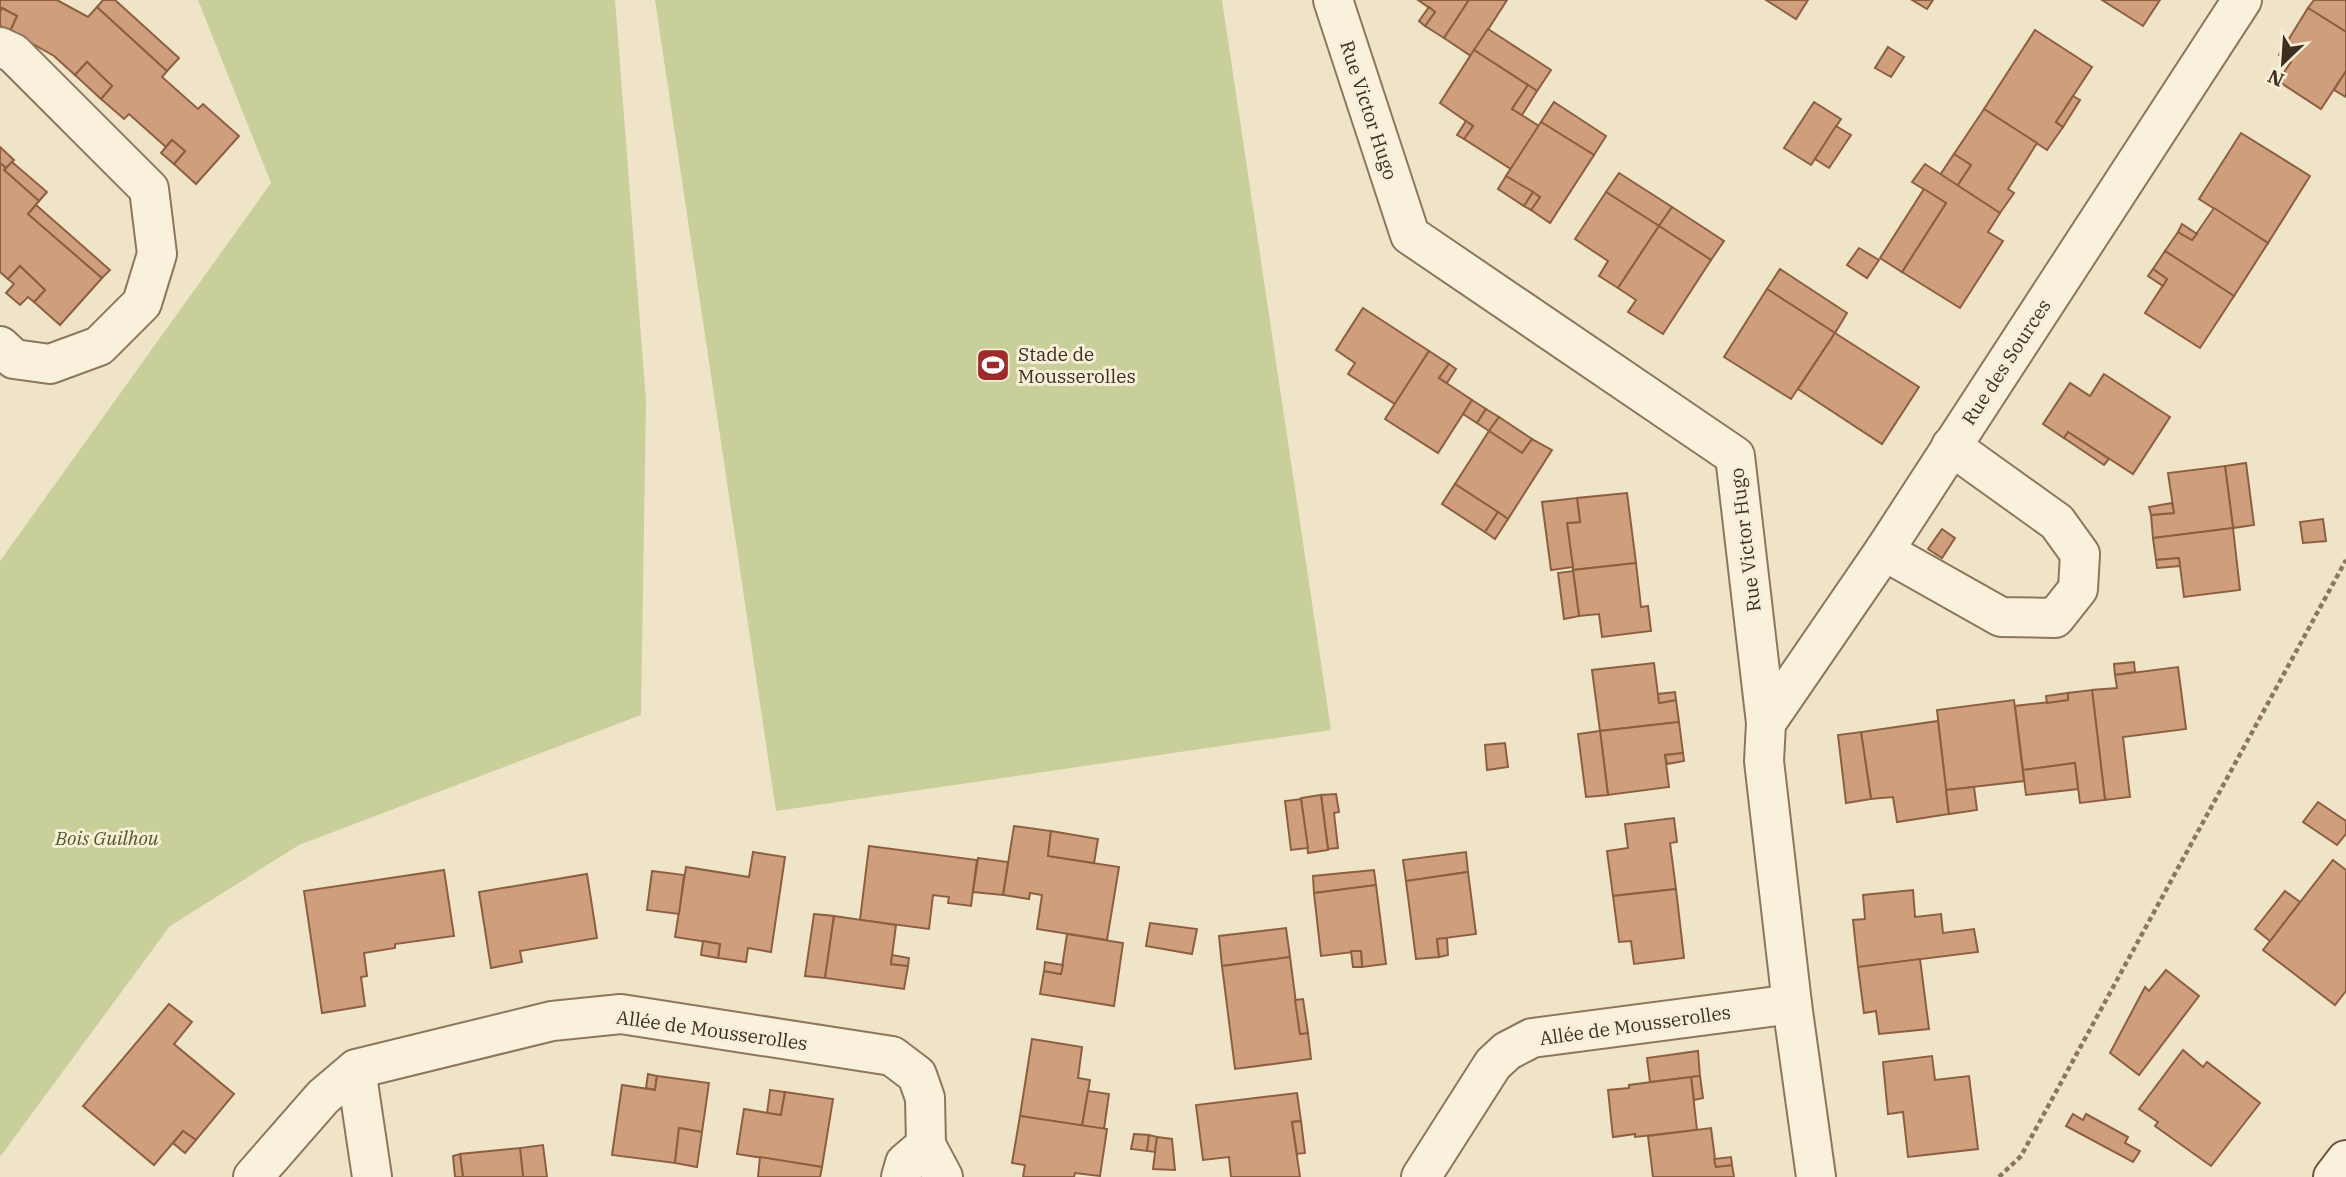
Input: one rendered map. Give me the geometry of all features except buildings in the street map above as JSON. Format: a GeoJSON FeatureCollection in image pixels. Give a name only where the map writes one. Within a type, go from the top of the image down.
{"type":"FeatureCollection","features":[{"type":"Feature","properties":{"kind":"street","name":"Rue Victor Hugo"},"geometry":{"type":"LineString","coordinates":[[1333,0],[1410,234],[1735,456],[1766,723],[1764,761],[1792,1004],[1816,1177]]}},
{"type":"Feature","properties":{"kind":"street","name":"Rue des Sources"},"geometry":{"type":"LineString","coordinates":[[1766,723],[1884,551],[2242,0]]}},
{"type":"Feature","properties":{"kind":"street"},"geometry":{"type":"LineString","coordinates":[[0,47],[13,53],[149,189],[157,254],[142,303],[99,346],[50,364],[14,359],[0,346]]}},
{"type":"Feature","properties":{"kind":"street"},"geometry":{"type":"LineString","coordinates":[[1884,551],[2001,617],[2055,618],[2078,589],[2080,554],[2057,522],[1951,446]]}},
{"type":"Feature","properties":{"kind":"street","name":"Allée de Mousserolles"},"geometry":{"type":"LineString","coordinates":[[1420,1177],[1493,1064],[1507,1051],[1532,1038],[1792,1004]]}},
{"type":"Feature","properties":{"kind":"street","name":"Allée de Mousserolles"},"geometry":{"type":"LineString","coordinates":[[253,1177],[323,1097],[356,1069],[552,1021],[621,1014],[892,1056],[917,1075],[925,1098],[934,1161]]}},
{"type":"Feature","properties":{"kind":"street"},"geometry":{"type":"LineString","coordinates":[[356,1069],[372,1177]]}},
{"type":"Feature","properties":{"kind":"street"},"geometry":{"type":"LineString","coordinates":[[2333,1177],[2346,1160]]}},
{"type":"Feature","properties":{"kind":"street"},"geometry":{"type":"LineString","coordinates":[[901,1177],[905,1163],[934,1161]]}},
{"type":"Feature","properties":{"kind":"path"},"geometry":{"type":"LineString","coordinates":[[1999,1177],[2021,1156],[2346,560]]}},
{"type":"Feature","properties":{"kind":"green space","name":"Bois Guilhou"},"geometry":{"type":"Polygon","coordinates":[[[198,0],[615,0],[646,400],[641,715],[299,845],[170,926],[0,1157],[0,561],[271,183],[198,0]]]}},
{"type":"Feature","properties":{"kind":"green space","name":"Stade de Mousserolles"},"geometry":{"type":"Polygon","coordinates":[[[655,0],[1222,0],[1331,730],[776,811],[655,0]]]}},
{"type":"Feature","properties":{"kind":"place","name":"Stade de Mousserolles"},"geometry":{"type":"Point","coordinates":[993,365]}}]}
